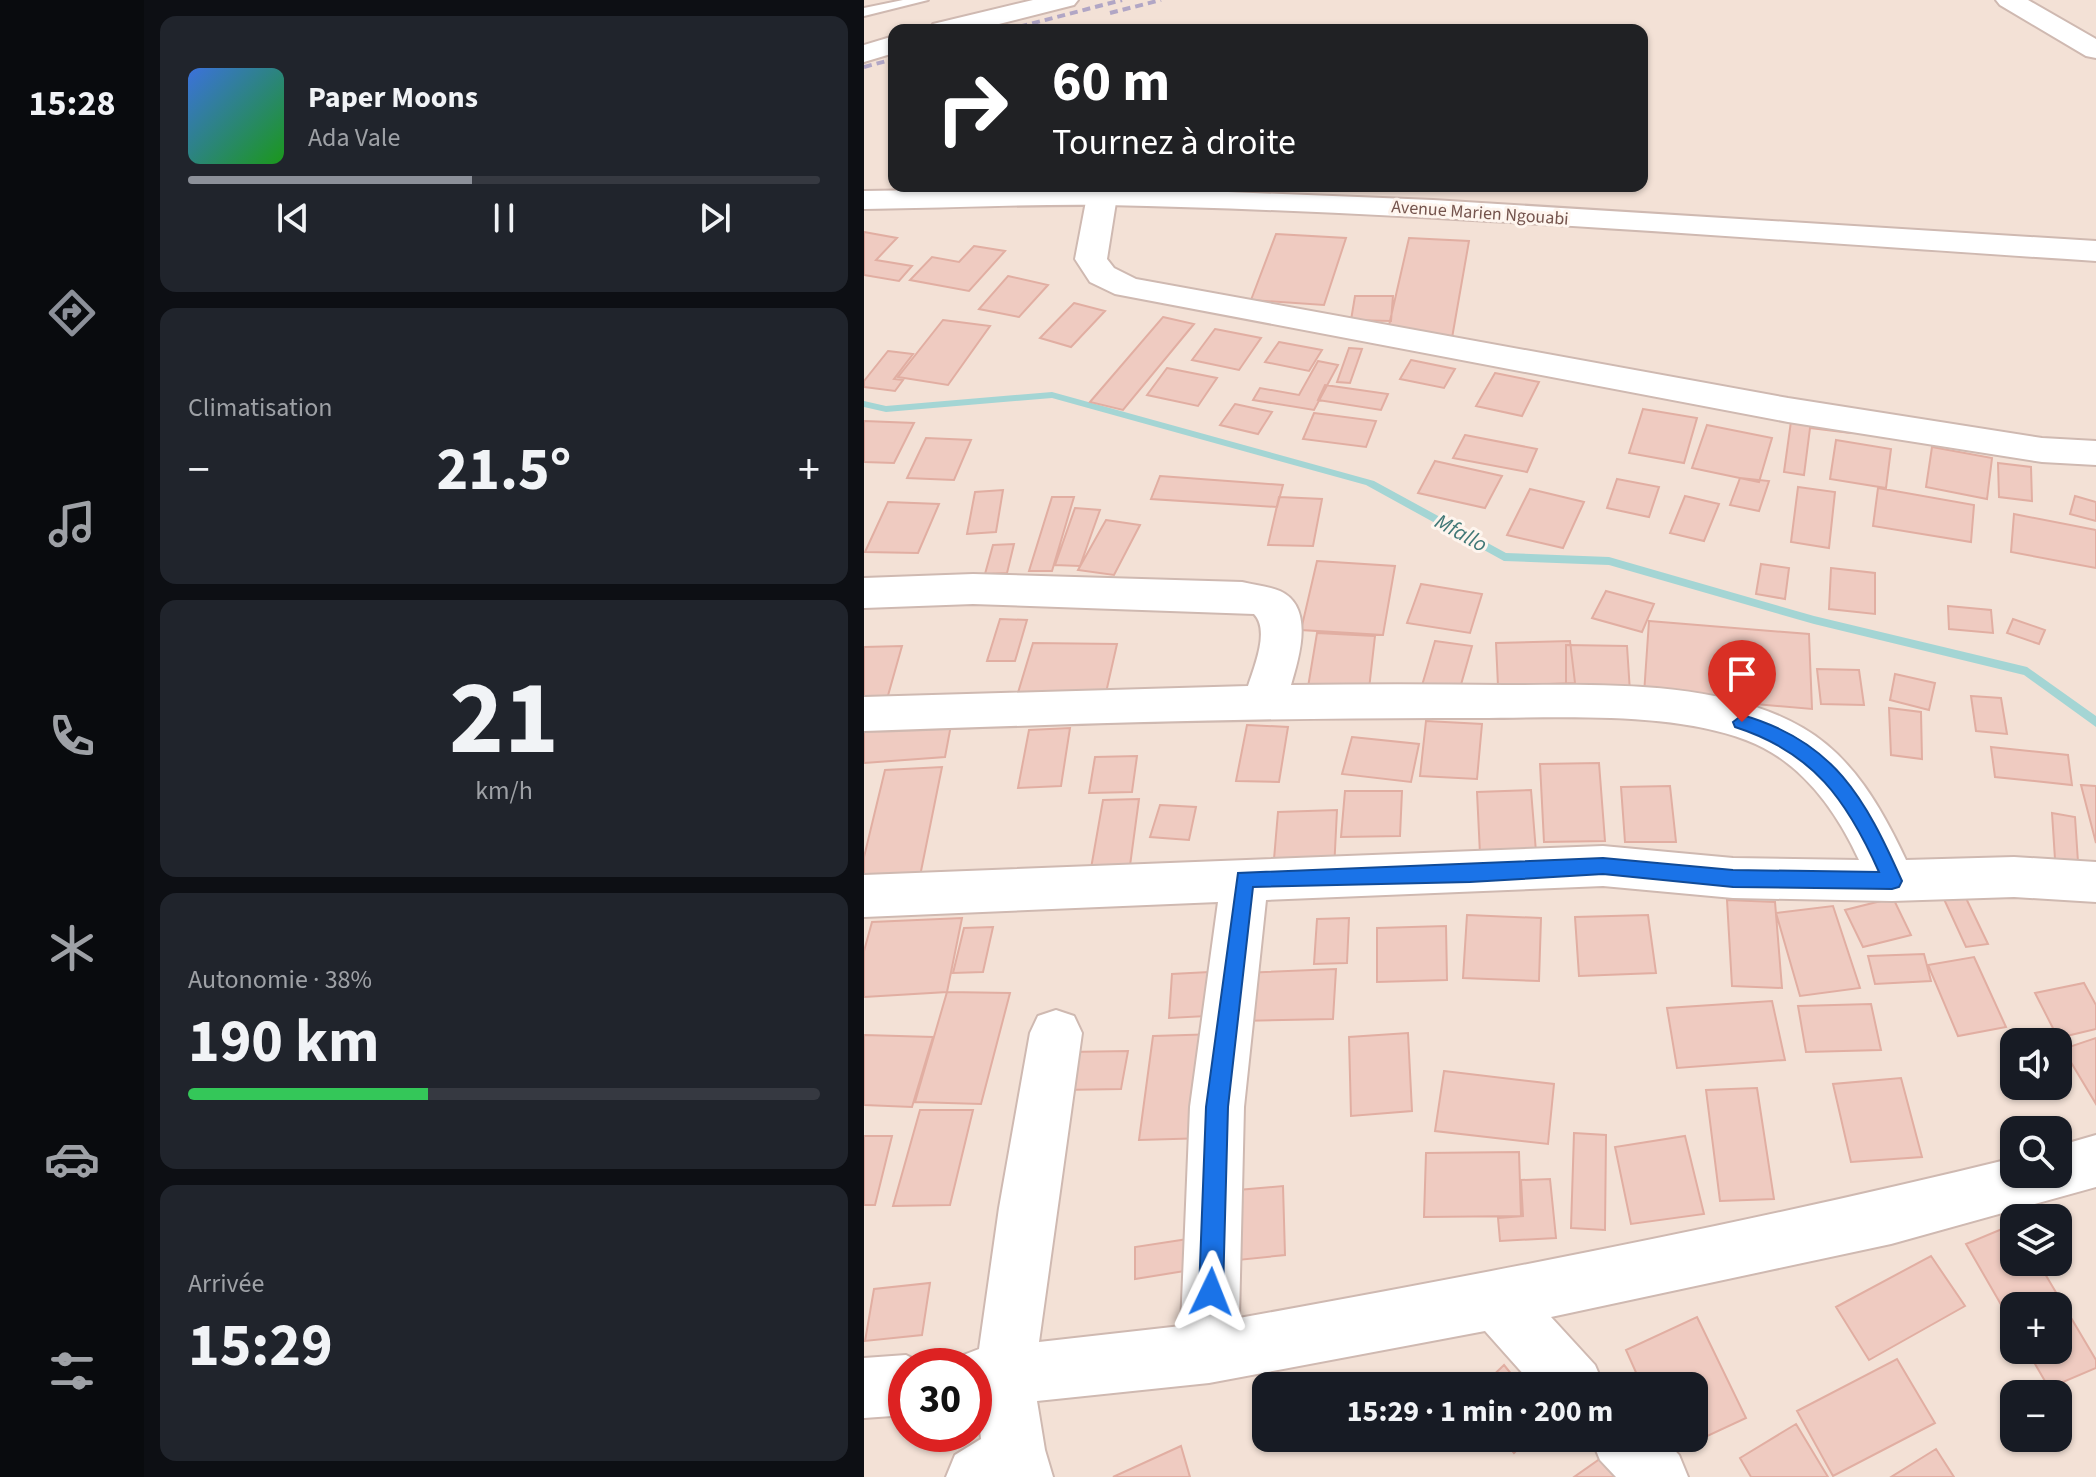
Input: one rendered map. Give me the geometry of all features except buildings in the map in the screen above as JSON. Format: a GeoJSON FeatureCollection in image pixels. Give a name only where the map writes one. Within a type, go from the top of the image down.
{"type":"FeatureCollection","features":[{"type":"Feature","properties":{"kind":"street"},"geometry":{"type":"LineString","coordinates":[[967,24],[1065,0]]}},
{"type":"Feature","properties":{"kind":"street"},"geometry":{"type":"LineString","coordinates":[[2009,0],[2096,50]]}},
{"type":"Feature","properties":{"kind":"street"},"geometry":{"type":"LineString","coordinates":[[864,54],[888,46]]}},
{"type":"Feature","properties":{"kind":"street"},"geometry":{"type":"LineString","coordinates":[[1102,196],[1091,259],[1102,275],[1127,287],[1788,410],[2042,450],[2096,453]]}},
{"type":"Feature","properties":{"kind":"street","name":"Avenue Marien Ngouabi"},"geometry":{"type":"LineString","coordinates":[[864,200],[1102,196],[1433,209],[2096,251]]}},
{"type":"Feature","properties":{"kind":"street"},"geometry":{"type":"LineString","coordinates":[[864,593],[1005,590],[1242,597],[1268,603],[1279,613],[1284,628],[1265,700]]}},
{"type":"Feature","properties":{"kind":"street"},"geometry":{"type":"LineString","coordinates":[[864,714],[1265,700],[1610,702],[1718,715],[1765,729],[1808,753],[1843,787],[1875,843],[1892,881]]}},
{"type":"Feature","properties":{"kind":"street"},"geometry":{"type":"LineString","coordinates":[[864,896],[1603,866],[1733,878],[1892,881],[2014,877],[2096,882]]}},
{"type":"Feature","properties":{"kind":"street"},"geometry":{"type":"LineString","coordinates":[[1209,1353],[1217,1107],[1245,879]]}},
{"type":"Feature","properties":{"kind":"street"},"geometry":{"type":"LineString","coordinates":[[992,1365],[1028,1200],[1056,1033]]}},
{"type":"Feature","properties":{"kind":"street"},"geometry":{"type":"LineString","coordinates":[[992,1379],[1102,1363],[1209,1353],[1496,1300],[1891,1216],[2080,1167]]}},
{"type":"Feature","properties":{"kind":"street"},"geometry":{"type":"LineString","coordinates":[[1496,1300],[1561,1372]]}},
{"type":"Feature","properties":{"kind":"street"},"geometry":{"type":"LineString","coordinates":[[864,1388],[888,1386]]}},
{"type":"Feature","properties":{"kind":"street"},"geometry":{"type":"LineString","coordinates":[[992,1397],[1004,1469]]}},
{"type":"Feature","properties":{"kind":"street"},"geometry":{"type":"LineString","coordinates":[[1635,1452],[1657,1477]]}},
{"type":"Feature","properties":{"kind":"lane"},"geometry":{"type":"LineString","coordinates":[[864,12],[922,0]]}},
{"type":"Feature","properties":{"kind":"shaded area"},"geometry":{"type":"Polygon","coordinates":[[[864,0],[2096,0],[2096,1477],[864,1477],[864,0]]]}},
{"type":"Feature","properties":{"kind":"waterway","name":"Mfallo"},"geometry":{"type":"LineString","coordinates":[[864,404],[886,409],[1052,395],[1370,483],[1504,557],[1609,561],[1814,620],[2027,671],[2096,722]]}},
{"type":"Feature","properties":{"kind":"railway"},"geometry":{"type":"LineString","coordinates":[[1030,24],[1122,0]]}},
{"type":"Feature","properties":{"kind":"railway"},"geometry":{"type":"LineString","coordinates":[[1110,13],[1161,0]]}},
{"type":"Feature","properties":{"kind":"railway"},"geometry":{"type":"LineString","coordinates":[[864,67],[888,61]]}},
{"type":"Feature","properties":{"kind":"route"},"geometry":{"type":"LineString","coordinates":[[1211,1292],[1217,1107],[1245,879],[1603,866],[1733,878],[1892,881],[1875,843],[1843,787],[1808,753],[1765,729],[1742,722]]}}]}
